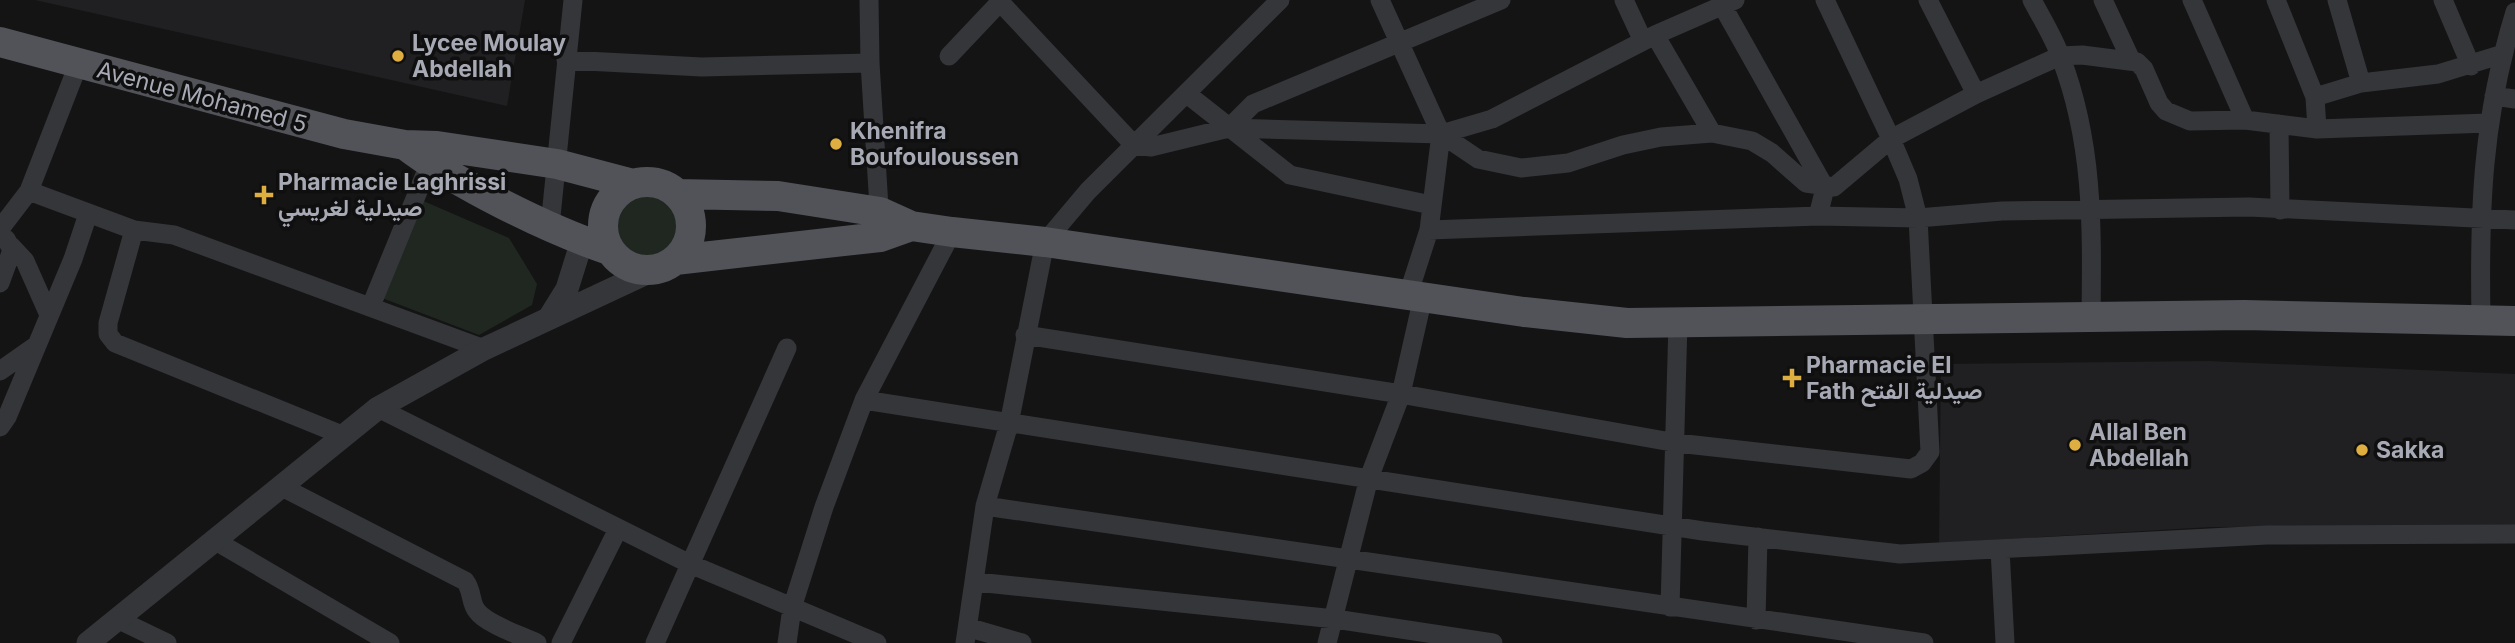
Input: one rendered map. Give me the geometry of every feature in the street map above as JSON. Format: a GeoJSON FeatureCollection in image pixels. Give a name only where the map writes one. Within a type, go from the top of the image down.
{"type":"FeatureCollection","features":[{"type":"Feature","properties":{"kind":"main road","name":"Avenue Mohamed 5"},"geometry":{"type":"LineString","coordinates":[[0,42],[291,121],[405,145],[433,155],[557,164],[633,184]]}},
{"type":"Feature","properties":{"kind":"main road"},"geometry":{"type":"LineString","coordinates":[[433,155],[550,226],[596,246],[636,270],[880,225],[911,226],[1045,242],[1415,296],[1627,323],[2244,315],[2515,321]]}},
{"type":"Feature","properties":{"kind":"main road"},"geometry":{"type":"LineString","coordinates":[[596,246],[604,238],[605,211],[611,200],[633,184],[656,183],[677,194],[778,196],[880,225]]}},
{"type":"Feature","properties":{"kind":"main road"},"geometry":{"type":"LineString","coordinates":[[664,265],[684,251],[691,228],[690,215],[677,194]]}},
{"type":"Feature","properties":{"kind":"street"},"geometry":{"type":"LineString","coordinates":[[550,226],[573,0]]}},
{"type":"Feature","properties":{"kind":"street"},"geometry":{"type":"LineString","coordinates":[[869,0],[880,225]]}},
{"type":"Feature","properties":{"kind":"street"},"geometry":{"type":"LineString","coordinates":[[1022,643],[967,635],[985,506],[1009,424],[1045,242],[1088,191],[1280,0]]}},
{"type":"Feature","properties":{"kind":"street"},"geometry":{"type":"LineString","coordinates":[[1380,0],[1441,134],[1478,159],[1521,168],[1568,163],[1623,145],[1661,137],[1712,133],[1752,141],[1772,153],[1797,178],[1825,188],[1834,187],[1891,139],[1976,94],[2060,56],[2131,60]]}},
{"type":"Feature","properties":{"kind":"street"},"geometry":{"type":"LineString","coordinates":[[1229,128],[1253,104],[1501,0]]}},
{"type":"Feature","properties":{"kind":"street"},"geometry":{"type":"LineString","coordinates":[[1623,0],[1712,133]]}},
{"type":"Feature","properties":{"kind":"street"},"geometry":{"type":"LineString","coordinates":[[1025,335],[1401,394],[1677,443],[1910,469],[1922,463],[1930,452],[1921,318],[1918,218],[1908,179],[1891,139],[1825,0]]}},
{"type":"Feature","properties":{"kind":"street"},"geometry":{"type":"LineString","coordinates":[[1928,0],[1976,94]]}},
{"type":"Feature","properties":{"kind":"street"},"geometry":{"type":"LineString","coordinates":[[2032,0],[2060,56],[2081,125],[2093,209],[2091,319]]}},
{"type":"Feature","properties":{"kind":"street"},"geometry":{"type":"LineString","coordinates":[[2103,0],[2131,60],[2144,69],[2159,103],[2173,116],[2190,121],[2245,120],[2317,129],[2489,123]]}},
{"type":"Feature","properties":{"kind":"street"},"geometry":{"type":"LineString","coordinates":[[2192,0],[2245,120]]}},
{"type":"Feature","properties":{"kind":"street"},"geometry":{"type":"LineString","coordinates":[[2276,0],[2315,97],[2317,129]]}},
{"type":"Feature","properties":{"kind":"street"},"geometry":{"type":"LineString","coordinates":[[2337,0],[2361,83]]}},
{"type":"Feature","properties":{"kind":"street"},"geometry":{"type":"LineString","coordinates":[[2443,0],[2471,66]]}},
{"type":"Feature","properties":{"kind":"street"},"geometry":{"type":"LineString","coordinates":[[949,56],[1001,1],[1134,145],[1151,147],[1229,128],[1441,134],[1492,119],[1649,38],[1728,2],[1825,188],[1818,216]]}},
{"type":"Feature","properties":{"kind":"street"},"geometry":{"type":"LineString","coordinates":[[2481,319],[2479,218],[2489,123],[2503,54],[2515,12]]}},
{"type":"Feature","properties":{"kind":"street"},"geometry":{"type":"LineString","coordinates":[[2315,97],[2361,83],[2407,79],[2471,66],[2503,54]]}},
{"type":"Feature","properties":{"kind":"street"},"geometry":{"type":"LineString","coordinates":[[566,60],[702,67],[870,63]]}},
{"type":"Feature","properties":{"kind":"street"},"geometry":{"type":"LineString","coordinates":[[0,284],[11,256],[4,236],[29,191],[78,65]]}},
{"type":"Feature","properties":{"kind":"street"},"geometry":{"type":"LineString","coordinates":[[1187,94],[1290,175],[1431,205]]}},
{"type":"Feature","properties":{"kind":"street"},"geometry":{"type":"LineString","coordinates":[[2494,96],[2515,99]]}},
{"type":"Feature","properties":{"kind":"street"},"geometry":{"type":"LineString","coordinates":[[2279,124],[2280,209]]}},
{"type":"Feature","properties":{"kind":"street"},"geometry":{"type":"LineString","coordinates":[[1327,643],[1351,560],[1369,478],[1401,394],[1415,296],[1429,230],[1441,134]]}},
{"type":"Feature","properties":{"kind":"street"},"geometry":{"type":"LineString","coordinates":[[371,306],[433,155]]}},
{"type":"Feature","properties":{"kind":"street"},"geometry":{"type":"LineString","coordinates":[[29,191],[134,230],[174,235],[484,349]]}},
{"type":"Feature","properties":{"kind":"street"},"geometry":{"type":"LineString","coordinates":[[1429,230],[1818,216],[1918,218],[2002,211],[2093,209],[2280,209],[2515,220]]}},
{"type":"Feature","properties":{"kind":"street"},"geometry":{"type":"LineString","coordinates":[[0,427],[7,417],[88,214]]}},
{"type":"Feature","properties":{"kind":"street"},"geometry":{"type":"LineString","coordinates":[[134,230],[108,323],[108,334],[115,343],[342,435]]}},
{"type":"Feature","properties":{"kind":"street"},"geometry":{"type":"LineString","coordinates":[[787,643],[792,608],[824,506],[864,400],[952,232]]}},
{"type":"Feature","properties":{"kind":"street"},"geometry":{"type":"LineString","coordinates":[[4,236],[25,261],[49,315]]}},
{"type":"Feature","properties":{"kind":"street"},"geometry":{"type":"LineString","coordinates":[[549,318],[596,246]]}},
{"type":"Feature","properties":{"kind":"street"},"geometry":{"type":"LineString","coordinates":[[88,643],[378,408],[484,349],[664,265]]}},
{"type":"Feature","properties":{"kind":"street"},"geometry":{"type":"LineString","coordinates":[[1670,607],[1677,443],[1678,322]]}},
{"type":"Feature","properties":{"kind":"street"},"geometry":{"type":"LineString","coordinates":[[0,371],[35,347]]}},
{"type":"Feature","properties":{"kind":"street"},"geometry":{"type":"LineString","coordinates":[[655,643],[787,348]]}},
{"type":"Feature","properties":{"kind":"street"},"geometry":{"type":"LineString","coordinates":[[864,400],[1672,526],[1899,554],[2267,535],[2515,534]]}},
{"type":"Feature","properties":{"kind":"street"},"geometry":{"type":"LineString","coordinates":[[378,408],[690,564],[877,643]]}},
{"type":"Feature","properties":{"kind":"street"},"geometry":{"type":"LineString","coordinates":[[280,486],[465,581],[471,589],[474,608],[481,616],[537,643]]}},
{"type":"Feature","properties":{"kind":"street"},"geometry":{"type":"LineString","coordinates":[[985,506],[1924,643]]}},
{"type":"Feature","properties":{"kind":"street"},"geometry":{"type":"LineString","coordinates":[[561,643],[618,529]]}},
{"type":"Feature","properties":{"kind":"street"},"geometry":{"type":"LineString","coordinates":[[1756,620],[1758,537]]}},
{"type":"Feature","properties":{"kind":"street"},"geometry":{"type":"LineString","coordinates":[[214,540],[390,643]]}},
{"type":"Feature","properties":{"kind":"street"},"geometry":{"type":"LineString","coordinates":[[2000,549],[2005,643]]}},
{"type":"Feature","properties":{"kind":"street"},"geometry":{"type":"LineString","coordinates":[[975,582],[1335,619],[1493,643]]}},
{"type":"Feature","properties":{"kind":"street"},"geometry":{"type":"LineString","coordinates":[[117,619],[167,643]]}},
{"type":"Feature","properties":{"kind":"shaded area","name":"Lycee Moulay Abdellah"},"geometry":{"type":"Polygon","coordinates":[[[35,0],[525,0],[507,106],[35,0]]]}},
{"type":"Feature","properties":{"kind":"shaded area"},"geometry":{"type":"Polygon","coordinates":[[[647,195],[665,201],[673,209],[679,227],[673,245],[665,253],[647,259],[629,253],[621,245],[615,227],[621,209],[629,201],[647,195]]]}},
{"type":"Feature","properties":{"kind":"shaded area"},"geometry":{"type":"Polygon","coordinates":[[[421,200],[509,238],[537,284],[532,305],[479,335],[382,298],[421,200]]]}},
{"type":"Feature","properties":{"kind":"shaded area"},"geometry":{"type":"Polygon","coordinates":[[[2208,361],[2515,374],[2515,526],[2211,527],[1939,543],[1941,364],[2208,361]]]}},
{"type":"Feature","properties":{"kind":"place","name":"Lycee Moulay Abdellah"},"geometry":{"type":"Point","coordinates":[398,56]}},
{"type":"Feature","properties":{"kind":"place","name":"Khenifra Boufouloussen"},"geometry":{"type":"Point","coordinates":[836,144]}},
{"type":"Feature","properties":{"kind":"place","name":"Pharmacie Laghrissi صيدلية لغريسي"},"geometry":{"type":"Point","coordinates":[264,195]}},
{"type":"Feature","properties":{"kind":"place","name":"Pharmacie El Fath صيدلية الفتح"},"geometry":{"type":"Point","coordinates":[1792,378]}},
{"type":"Feature","properties":{"kind":"place","name":"Allal Ben Abdellah"},"geometry":{"type":"Point","coordinates":[2075,445]}},
{"type":"Feature","properties":{"kind":"place","name":"Sakka"},"geometry":{"type":"Point","coordinates":[2362,450]}}]}
